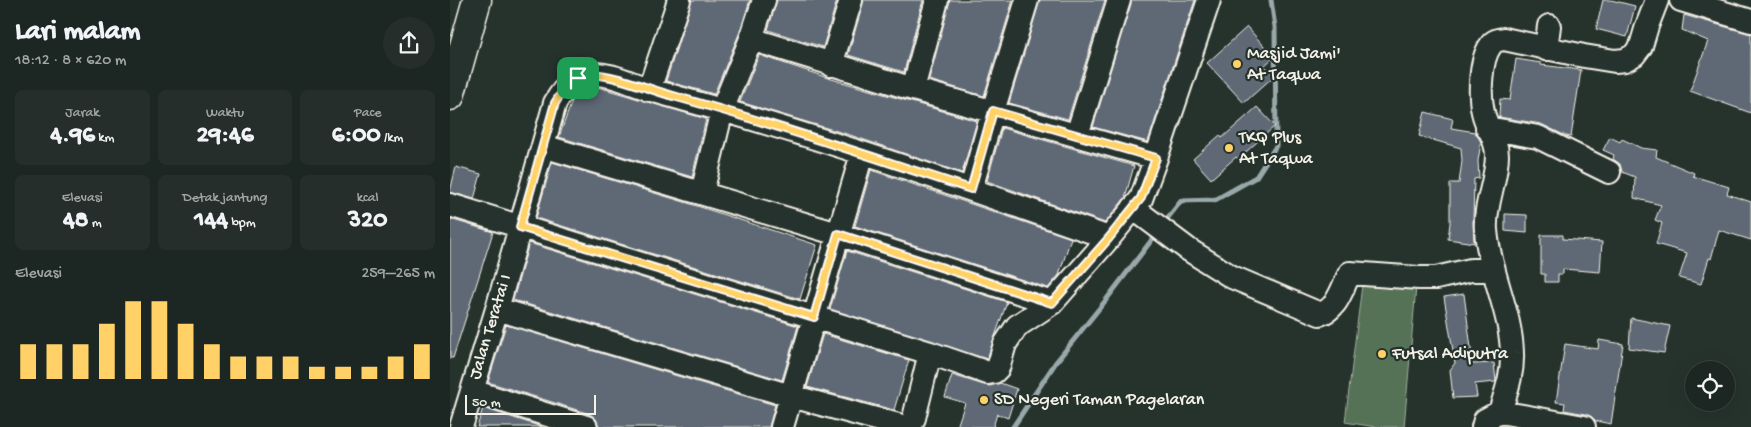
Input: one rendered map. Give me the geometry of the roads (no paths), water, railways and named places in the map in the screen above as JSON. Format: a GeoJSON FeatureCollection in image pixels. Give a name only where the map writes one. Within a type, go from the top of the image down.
{"type":"FeatureCollection","features":[{"type":"Feature","properties":{"kind":"main road"},"geometry":{"type":"LineString","coordinates":[[450,96],[477,0]]}},
{"type":"Feature","properties":{"kind":"street"},"geometry":{"type":"LineString","coordinates":[[649,90],[679,0]]}},
{"type":"Feature","properties":{"kind":"street"},"geometry":{"type":"LineString","coordinates":[[702,193],[722,110],[764,0]]}},
{"type":"Feature","properties":{"kind":"street"},"geometry":{"type":"LineString","coordinates":[[831,65],[851,0]]}},
{"type":"Feature","properties":{"kind":"street"},"geometry":{"type":"LineString","coordinates":[[913,89],[938,0]]}},
{"type":"Feature","properties":{"kind":"street"},"geometry":{"type":"LineString","coordinates":[[971,189],[1028,0]]}},
{"type":"Feature","properties":{"kind":"street"},"geometry":{"type":"LineString","coordinates":[[1077,135],[1119,0]]}},
{"type":"Feature","properties":{"kind":"street"},"geometry":{"type":"LineString","coordinates":[[450,205],[930,353],[988,373],[994,372],[998,368],[1005,344],[1016,326],[1052,303],[1141,198],[1208,0]]}},
{"type":"Feature","properties":{"kind":"street"},"geometry":{"type":"LineString","coordinates":[[1500,412],[1510,380],[1512,352],[1509,326],[1490,256],[1486,228],[1497,155],[1495,141],[1487,128],[1480,98],[1485,56],[1491,44],[1504,39],[1546,49],[1615,61],[1625,60],[1641,46],[1658,0]]}},
{"type":"Feature","properties":{"kind":"street"},"geometry":{"type":"LineString","coordinates":[[1681,0],[1751,21]]}},
{"type":"Feature","properties":{"kind":"street"},"geometry":{"type":"LineString","coordinates":[[1546,49],[1549,26]]}},
{"type":"Feature","properties":{"kind":"street"},"geometry":{"type":"LineString","coordinates":[[750,39],[831,65],[1156,158]]}},
{"type":"Feature","properties":{"kind":"street","name":"Jalan Teratai I"},"geometry":{"type":"LineString","coordinates":[[461,427],[497,309],[555,103],[564,89],[578,78],[590,74],[604,74],[649,90],[722,110],[862,154],[971,189],[1109,238]]}},
{"type":"Feature","properties":{"kind":"street"},"geometry":{"type":"LineString","coordinates":[[1487,128],[1538,137],[1609,172]]}},
{"type":"Feature","properties":{"kind":"street"},"geometry":{"type":"LineString","coordinates":[[543,146],[838,234],[1052,303]]}},
{"type":"Feature","properties":{"kind":"street"},"geometry":{"type":"LineString","coordinates":[[782,427],[862,154]]}},
{"type":"Feature","properties":{"kind":"street"},"geometry":{"type":"LineString","coordinates":[[1133,208],[1189,250],[1232,276],[1320,314],[1327,312],[1337,300],[1350,273],[1436,278],[1471,270],[1494,270]]}},
{"type":"Feature","properties":{"kind":"street"},"geometry":{"type":"LineString","coordinates":[[497,309],[791,396],[906,427],[910,425],[914,418],[930,353]]}},
{"type":"Feature","properties":{"kind":"street"},"geometry":{"type":"LineString","coordinates":[[472,391],[586,427]]}},
{"type":"Feature","properties":{"kind":"street"},"geometry":{"type":"LineString","coordinates":[[1483,427],[1485,420],[1500,412],[1584,427]]}},
{"type":"Feature","properties":{"kind":"waterway"},"geometry":{"type":"LineString","coordinates":[[1163,224],[1181,201],[1215,200],[1256,177],[1276,146],[1275,27],[1271,0]]}},
{"type":"Feature","properties":{"kind":"waterway"},"geometry":{"type":"LineString","coordinates":[[1013,427],[1056,362],[1157,233]]}},
{"type":"Feature","properties":{"kind":"place","name":"Masjid Jami' At Taqwa"},"geometry":{"type":"Point","coordinates":[1237,64]}},
{"type":"Feature","properties":{"kind":"place","name":"TKQ Plus At Taqwa"},"geometry":{"type":"Point","coordinates":[1229,148]}},
{"type":"Feature","properties":{"kind":"place","name":"Futsal Adiputra"},"geometry":{"type":"Point","coordinates":[1382,354]}},
{"type":"Feature","properties":{"kind":"place","name":"SD Negeri Taman Pagelaran"},"geometry":{"type":"Point","coordinates":[984,400]}}]}
